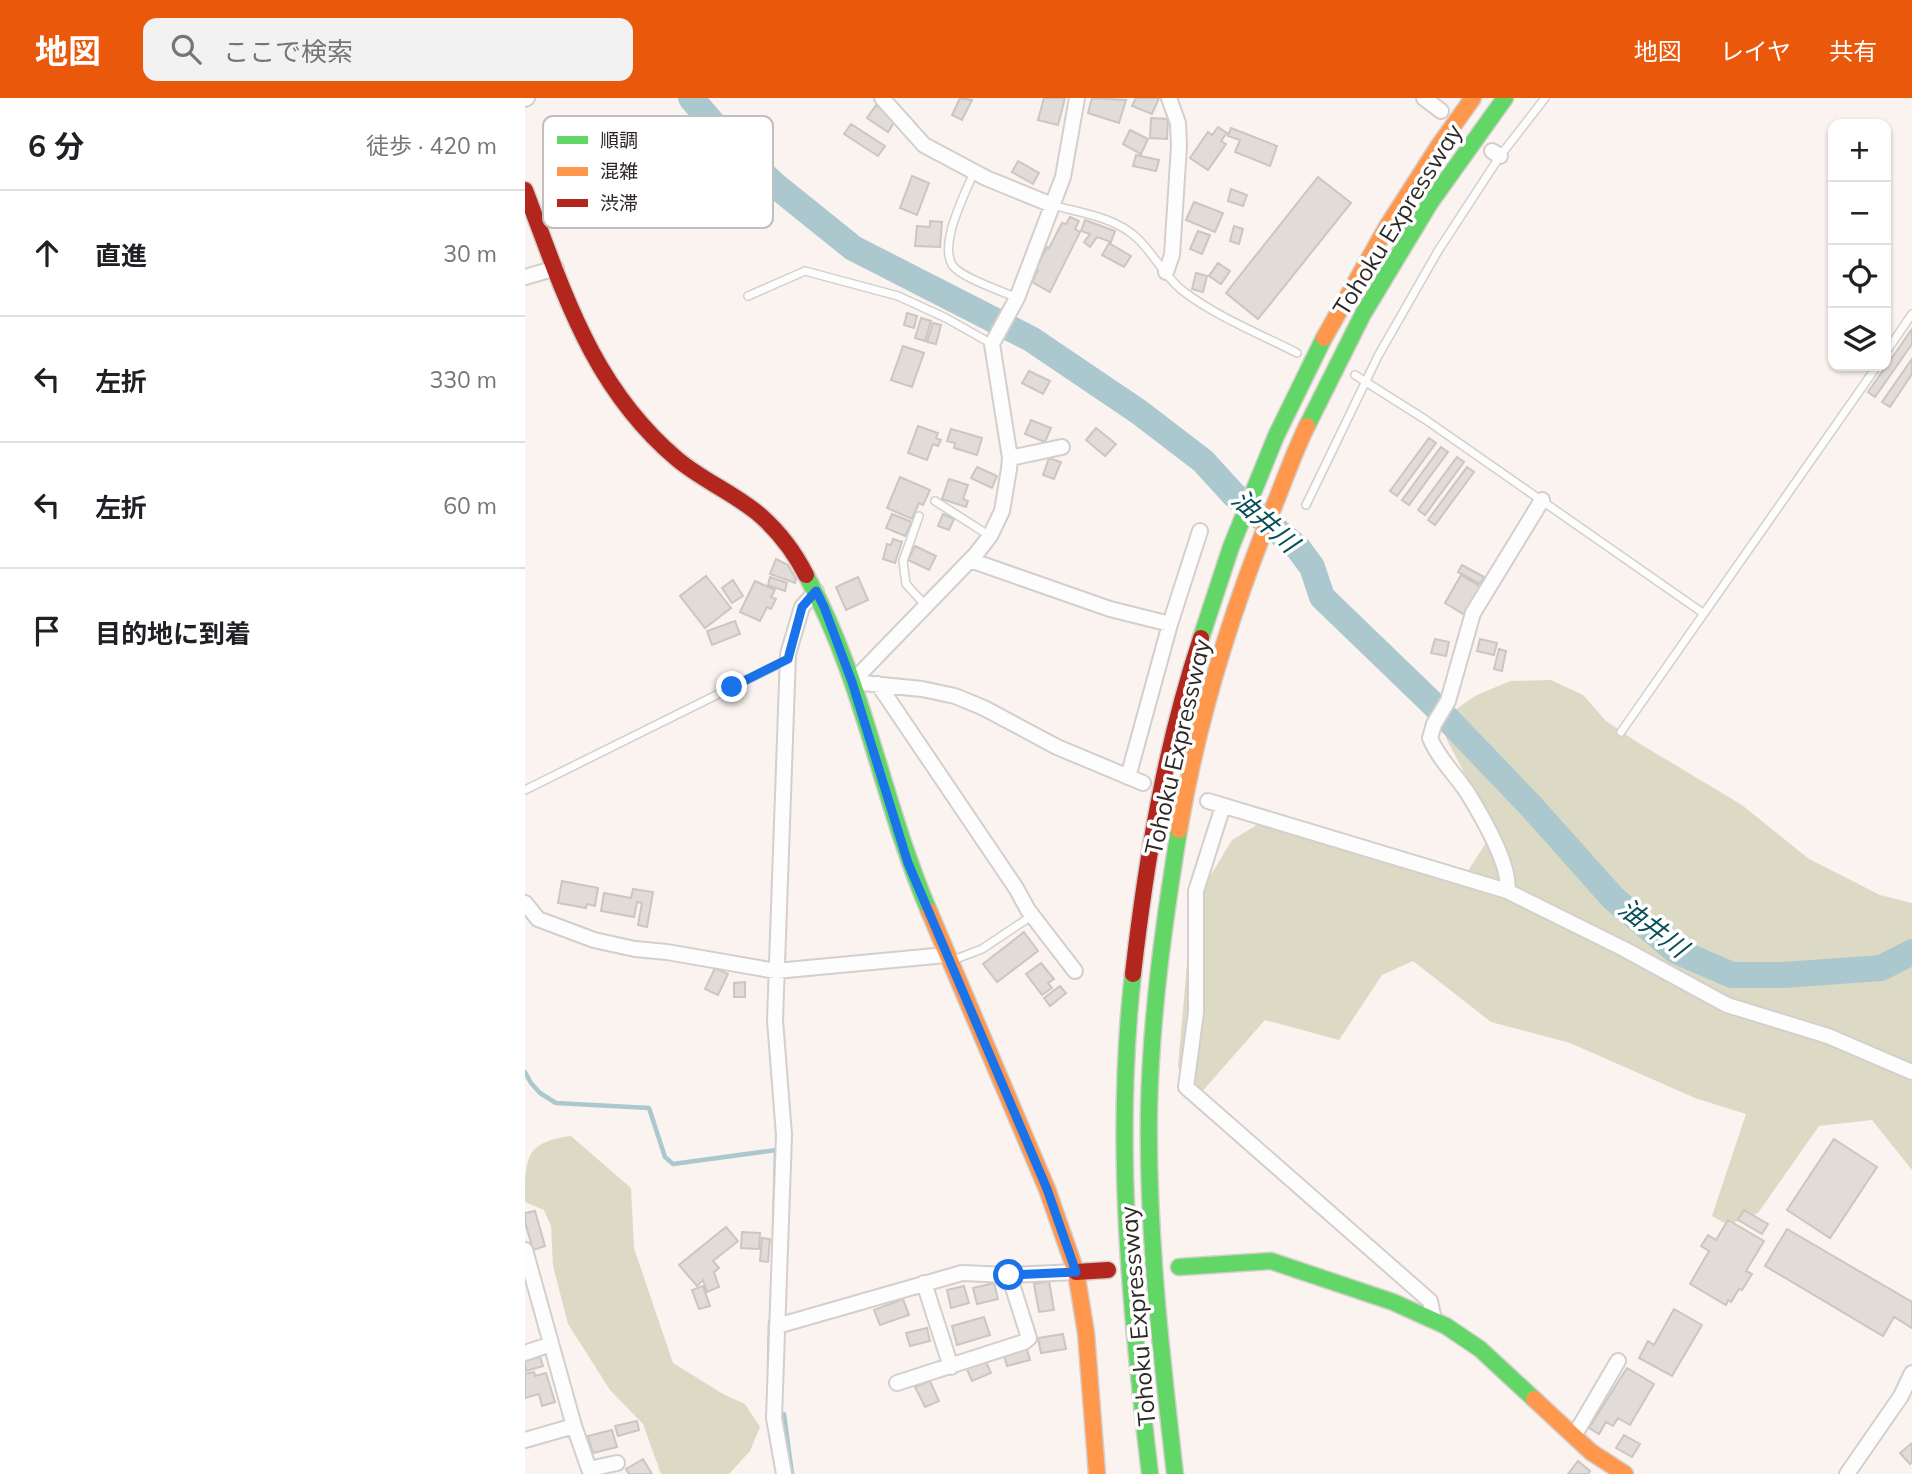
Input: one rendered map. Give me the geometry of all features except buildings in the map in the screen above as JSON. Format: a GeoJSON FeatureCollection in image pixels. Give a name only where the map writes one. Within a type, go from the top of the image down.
{"type":"FeatureCollection","features":[{"type":"Feature","properties":{"kind":"main road","name":"Tohoku Expressway"},"geometry":{"type":"LineString","coordinates":[[1150,1474],[1129,1280],[1124,1131],[1131,991],[1141,905],[1165,776],[1198,646],[1228,552],[1283,416],[1356,277],[1411,187],[1473,98]]}},
{"type":"Feature","properties":{"kind":"main road","name":"Tohoku Expressway"},"geometry":{"type":"LineString","coordinates":[[1175,1474],[1150,1215],[1150,1131],[1153,1032],[1166,910],[1189,780],[1221,653],[1248,572],[1279,490],[1320,400],[1377,289],[1434,199],[1505,98]]}},
{"type":"Feature","properties":{"kind":"main road"},"geometry":{"type":"LineString","coordinates":[[525,190],[576,323],[605,378],[635,417],[678,460],[761,515],[798,559],[824,607],[852,682],[908,863],[1047,1189],[1076,1272],[1086,1333],[1097,1474]]}},
{"type":"Feature","properties":{"kind":"main road"},"geometry":{"type":"LineString","coordinates":[[1179,1267],[1271,1261],[1393,1302],[1434,1320],[1480,1349],[1591,1452],[1625,1474]]}},
{"type":"Feature","properties":{"kind":"main road"},"geometry":{"type":"LineString","coordinates":[[1076,1272],[1108,1269]]}},
{"type":"Feature","properties":{"kind":"street"},"geometry":{"type":"LineString","coordinates":[[882,98],[924,145],[974,172],[1052,205]]}},
{"type":"Feature","properties":{"kind":"street"},"geometry":{"type":"LineString","coordinates":[[852,682],[970,560],[990,536],[1002,510],[1010,458],[992,344],[1015,301],[1063,177],[1077,98]]}},
{"type":"Feature","properties":{"kind":"street"},"geometry":{"type":"LineString","coordinates":[[1166,272],[1172,254],[1179,146],[1178,123],[1169,98]]}},
{"type":"Feature","properties":{"kind":"street"},"geometry":{"type":"LineString","coordinates":[[1424,98],[1441,111]]}},
{"type":"Feature","properties":{"kind":"street"},"geometry":{"type":"LineString","coordinates":[[525,277],[556,268]]}},
{"type":"Feature","properties":{"kind":"street"},"geometry":{"type":"LineString","coordinates":[[1010,458],[1062,447]]}},
{"type":"Feature","properties":{"kind":"street"},"geometry":{"type":"LineString","coordinates":[[1507,891],[1509,881],[1497,849],[1468,793],[1430,738],[1434,723],[1448,701],[1473,613],[1542,500]]}},
{"type":"Feature","properties":{"kind":"street"},"geometry":{"type":"LineString","coordinates":[[1128,777],[1170,624],[1200,531]]}},
{"type":"Feature","properties":{"kind":"street"},"geometry":{"type":"LineString","coordinates":[[970,560],[1110,609],[1170,624]]}},
{"type":"Feature","properties":{"kind":"street"},"geometry":{"type":"LineString","coordinates":[[783,1474],[774,1418],[784,1135],[775,1020],[776,971],[788,659],[802,607],[816,591]]}},
{"type":"Feature","properties":{"kind":"street"},"geometry":{"type":"LineString","coordinates":[[852,682],[922,689],[955,696],[984,708],[1057,747],[1143,783]]}},
{"type":"Feature","properties":{"kind":"street"},"geometry":{"type":"LineString","coordinates":[[878,684],[1016,888],[1028,910],[1075,971]]}},
{"type":"Feature","properties":{"kind":"street"},"geometry":{"type":"LineString","coordinates":[[1208,801],[1507,891],[1625,949],[1727,1005],[1828,1036],[1912,1072]]}},
{"type":"Feature","properties":{"kind":"street"},"geometry":{"type":"LineString","coordinates":[[1223,806],[1196,891],[1196,1013],[1186,1087],[1430,1301],[1434,1320]]}},
{"type":"Feature","properties":{"kind":"street"},"geometry":{"type":"LineString","coordinates":[[525,904],[538,919],[594,940],[776,971],[947,958]]}},
{"type":"Feature","properties":{"kind":"street"},"geometry":{"type":"LineString","coordinates":[[525,1250],[527,1269],[589,1469],[617,1463]]}},
{"type":"Feature","properties":{"kind":"street"},"geometry":{"type":"LineString","coordinates":[[777,1326],[962,1273],[1009,1275],[1076,1272]]}},
{"type":"Feature","properties":{"kind":"street"},"geometry":{"type":"LineString","coordinates":[[897,1383],[951,1367],[1029,1338],[1009,1275]]}},
{"type":"Feature","properties":{"kind":"street"},"geometry":{"type":"LineString","coordinates":[[924,1283],[951,1367]]}},
{"type":"Feature","properties":{"kind":"street"},"geometry":{"type":"LineString","coordinates":[[525,1353],[551,1344]]}},
{"type":"Feature","properties":{"kind":"street"},"geometry":{"type":"LineString","coordinates":[[1574,1437],[1618,1360]]}},
{"type":"Feature","properties":{"kind":"street"},"geometry":{"type":"LineString","coordinates":[[1847,1474],[1911,1382]]}},
{"type":"Feature","properties":{"kind":"street"},"geometry":{"type":"LineString","coordinates":[[525,1440],[574,1426]]}},
{"type":"Feature","properties":{"kind":"lane"},"geometry":{"type":"LineString","coordinates":[[1306,505],[1366,380],[1438,251],[1496,153],[1545,98]]}},
{"type":"Feature","properties":{"kind":"lane"},"geometry":{"type":"LineString","coordinates":[[974,172],[949,237],[950,259],[953,267],[963,274],[1015,301]]}},
{"type":"Feature","properties":{"kind":"lane"},"geometry":{"type":"LineString","coordinates":[[1052,205],[1122,226],[1137,238],[1181,289],[1202,304],[1297,353]]}},
{"type":"Feature","properties":{"kind":"lane"},"geometry":{"type":"LineString","coordinates":[[748,296],[805,271],[898,296],[946,318],[992,344]]}},
{"type":"Feature","properties":{"kind":"lane"},"geometry":{"type":"LineString","coordinates":[[1891,345],[1912,314]]}},
{"type":"Feature","properties":{"kind":"lane"},"geometry":{"type":"LineString","coordinates":[[1621,732],[1873,371]]}},
{"type":"Feature","properties":{"kind":"lane"},"geometry":{"type":"LineString","coordinates":[[1355,374],[1703,613]]}},
{"type":"Feature","properties":{"kind":"lane"},"geometry":{"type":"LineString","coordinates":[[936,501],[990,536]]}},
{"type":"Feature","properties":{"kind":"lane"},"geometry":{"type":"LineString","coordinates":[[919,516],[903,561],[907,584],[926,606]]}},
{"type":"Feature","properties":{"kind":"lane"},"geometry":{"type":"LineString","coordinates":[[525,790],[788,659]]}},
{"type":"Feature","properties":{"kind":"lane"},"geometry":{"type":"LineString","coordinates":[[947,958],[982,949],[1027,919],[1028,910]]}},
{"type":"Feature","properties":{"kind":"shaded area"},"geometry":{"type":"Polygon","coordinates":[[[1551,680],[1583,695],[1606,721],[1742,805],[1809,859],[1880,895],[1912,903],[1912,1170],[1872,1120],[1819,1126],[1758,1213],[1728,1225],[1712,1216],[1746,1114],[1695,1098],[1570,1043],[1491,1022],[1413,961],[1382,975],[1339,1040],[1265,1020],[1199,1095],[1178,1067],[1192,906],[1232,840],[1270,817],[1461,882],[1494,830],[1446,738],[1447,721],[1455,710],[1475,696],[1510,681],[1551,680]]]}},
{"type":"Feature","properties":{"kind":"shaded area"},"geometry":{"type":"Polygon","coordinates":[[[571,1136],[631,1188],[634,1248],[673,1363],[723,1394],[745,1404],[760,1427],[750,1451],[729,1474],[661,1474],[643,1424],[610,1390],[568,1324],[553,1266],[551,1226],[544,1210],[525,1202],[525,1187],[527,1163],[536,1148],[544,1143],[571,1136]]]}},
{"type":"Feature","properties":{"kind":"waterway","name":"油井川"},"geometry":{"type":"LineString","coordinates":[[691,98],[707,116]]}},
{"type":"Feature","properties":{"kind":"waterway","name":"油井川"},"geometry":{"type":"LineString","coordinates":[[773,183],[853,248],[1031,339],[1139,412],[1203,461],[1234,495],[1298,548],[1312,567],[1322,597],[1436,707],[1530,805],[1613,898],[1676,951],[1732,975],[1784,975],[1881,968],[1912,952]]}},
{"type":"Feature","properties":{"kind":"waterway"},"geometry":{"type":"LineString","coordinates":[[525,1072],[540,1093],[556,1103],[649,1108],[665,1157],[673,1164],[776,1150],[774,1233]]}},
{"type":"Feature","properties":{"kind":"waterway"},"geometry":{"type":"LineString","coordinates":[[769,1363],[770,1322]]}},
{"type":"Feature","properties":{"kind":"waterway"},"geometry":{"type":"LineString","coordinates":[[784,1414],[792,1474]]}},
{"type":"Feature","properties":{"kind":"traffic: fast"},"geometry":{"type":"LineString","coordinates":[[1307,426],[1363,314],[1430,203],[1505,98]]}},
{"type":"Feature","properties":{"kind":"traffic: fast"},"geometry":{"type":"LineString","coordinates":[[1201,638],[1231,547],[1276,436],[1324,338]]}},
{"type":"Feature","properties":{"kind":"traffic: fast"},"geometry":{"type":"LineString","coordinates":[[806,575],[843,656],[898,827],[929,911]]}},
{"type":"Feature","properties":{"kind":"traffic: fast"},"geometry":{"type":"LineString","coordinates":[[1175,1474],[1153,1246],[1149,1109],[1159,969],[1179,830]]}},
{"type":"Feature","properties":{"kind":"traffic: fast"},"geometry":{"type":"LineString","coordinates":[[1133,974],[1125,1099],[1127,1224],[1136,1349],[1150,1474]]}},
{"type":"Feature","properties":{"kind":"traffic: fast"},"geometry":{"type":"LineString","coordinates":[[1179,1267],[1271,1261],[1393,1302],[1446,1326],[1480,1349],[1534,1399]]}},
{"type":"Feature","properties":{"kind":"traffic: slow"},"geometry":{"type":"LineString","coordinates":[[1324,338],[1388,225],[1473,98]]}},
{"type":"Feature","properties":{"kind":"traffic: slow"},"geometry":{"type":"LineString","coordinates":[[1179,830],[1196,746],[1231,622],[1260,541],[1307,426]]}},
{"type":"Feature","properties":{"kind":"traffic: slow"},"geometry":{"type":"LineString","coordinates":[[929,911],[1047,1189],[1076,1272],[1086,1333],[1097,1474]]}},
{"type":"Feature","properties":{"kind":"traffic: slow"},"geometry":{"type":"LineString","coordinates":[[1534,1399],[1591,1452],[1625,1474]]}},
{"type":"Feature","properties":{"kind":"traffic: jam"},"geometry":{"type":"LineString","coordinates":[[525,190],[583,335],[622,401],[647,431],[677,459],[751,508],[768,523],[787,544],[806,575]]}},
{"type":"Feature","properties":{"kind":"traffic: jam"},"geometry":{"type":"LineString","coordinates":[[1133,974],[1158,804],[1177,720],[1201,638]]}},
{"type":"Feature","properties":{"kind":"traffic: jam"},"geometry":{"type":"LineString","coordinates":[[1076,1272],[1108,1270]]}},
{"type":"Feature","properties":{"kind":"route"},"geometry":{"type":"LineString","coordinates":[[732,687],[788,659],[802,607],[816,591],[852,682],[908,863],[1047,1189],[1076,1272],[1009,1275]]}}]}
